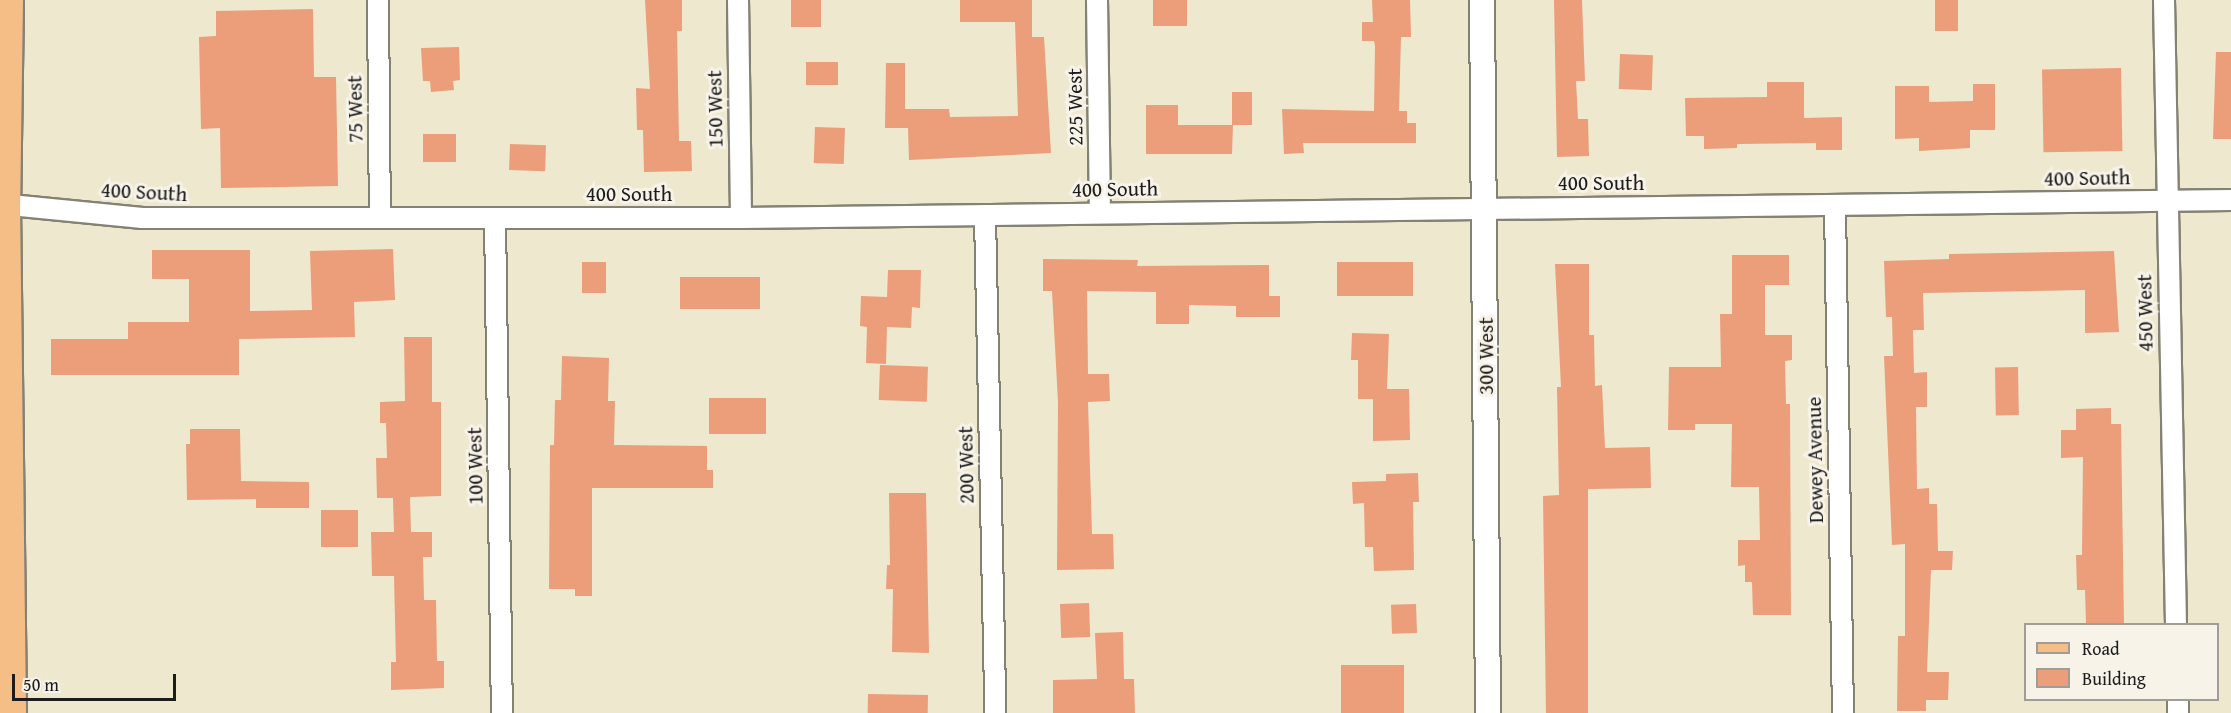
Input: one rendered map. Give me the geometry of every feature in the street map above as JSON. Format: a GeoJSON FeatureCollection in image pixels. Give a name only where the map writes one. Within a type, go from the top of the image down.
{"type":"FeatureCollection","features":[{"type":"Feature","properties":{"kind":"main road"},"geometry":{"type":"LineString","coordinates":[[8,0],[2,204],[11,713]]}},
{"type":"Feature","properties":{"kind":"street","name":"75 West"},"geometry":{"type":"LineString","coordinates":[[378,0],[380,218]]}},
{"type":"Feature","properties":{"kind":"street","name":"150 West"},"geometry":{"type":"LineString","coordinates":[[738,0],[741,218]]}},
{"type":"Feature","properties":{"kind":"street","name":"225 West"},"geometry":{"type":"LineString","coordinates":[[1097,0],[1100,213]]}},
{"type":"Feature","properties":{"kind":"street","name":"300 West"},"geometry":{"type":"LineString","coordinates":[[1482,0],[1488,713]]}},
{"type":"Feature","properties":{"kind":"street","name":"450 West"},"geometry":{"type":"LineString","coordinates":[[2163,0],[2176,623]]}},
{"type":"Feature","properties":{"kind":"street","name":"400 South"},"geometry":{"type":"LineString","coordinates":[[2,204],[142,218],[741,218],[2231,200]]}},
{"type":"Feature","properties":{"kind":"street","name":"Dewey Avenue"},"geometry":{"type":"LineString","coordinates":[[1835,206],[1843,713]]}},
{"type":"Feature","properties":{"kind":"street","name":"200 West"},"geometry":{"type":"LineString","coordinates":[[986,215],[995,713]]}},
{"type":"Feature","properties":{"kind":"street","name":"100 West"},"geometry":{"type":"LineString","coordinates":[[495,218],[502,713]]}},
{"type":"Feature","properties":{"kind":"building"},"geometry":{"type":"Polygon","coordinates":[[[645,0],[682,0],[682,31],[677,31],[679,141],[691,141],[692,171],[644,172],[643,130],[637,130],[636,88],[650,89],[645,0]]]}},
{"type":"Feature","properties":{"kind":"building"},"geometry":{"type":"Polygon","coordinates":[[[791,0],[821,0],[821,27],[791,27],[791,0]]]}},
{"type":"Feature","properties":{"kind":"building"},"geometry":{"type":"Polygon","coordinates":[[[960,0],[1032,0],[1032,37],[1044,37],[1051,153],[909,160],[908,128],[885,128],[886,63],[905,63],[905,109],[949,109],[950,117],[1018,116],[1015,22],[960,22],[960,0]]]}},
{"type":"Feature","properties":{"kind":"building"},"geometry":{"type":"Polygon","coordinates":[[[1153,0],[1187,0],[1187,26],[1153,26],[1153,0]]]}},
{"type":"Feature","properties":{"kind":"building"},"geometry":{"type":"Polygon","coordinates":[[[1372,0],[1410,0],[1411,37],[1401,37],[1399,111],[1407,111],[1407,123],[1416,123],[1416,143],[1303,143],[1304,153],[1284,154],[1282,109],[1374,111],[1375,46],[1374,41],[1362,41],[1362,22],[1373,22],[1372,0]]]}},
{"type":"Feature","properties":{"kind":"building"},"geometry":{"type":"Polygon","coordinates":[[[1554,0],[1582,0],[1585,81],[1576,81],[1578,119],[1588,119],[1589,156],[1557,157],[1554,0]]]}},
{"type":"Feature","properties":{"kind":"building"},"geometry":{"type":"Polygon","coordinates":[[[1935,0],[1958,0],[1958,31],[1935,31],[1935,0]]]}},
{"type":"Feature","properties":{"kind":"building"},"geometry":{"type":"Polygon","coordinates":[[[313,9],[314,77],[336,77],[338,186],[221,188],[220,128],[201,129],[199,37],[216,36],[216,11],[313,9]]]}},
{"type":"Feature","properties":{"kind":"building"},"geometry":{"type":"Polygon","coordinates":[[[459,47],[460,80],[453,81],[454,90],[431,92],[430,81],[423,81],[421,48],[459,47]]]}},
{"type":"Feature","properties":{"kind":"building"},"geometry":{"type":"Polygon","coordinates":[[[2216,52],[2231,52],[2231,139],[2213,139],[2216,52]]]}},
{"type":"Feature","properties":{"kind":"building"},"geometry":{"type":"Polygon","coordinates":[[[1620,54],[1653,55],[1652,90],[1619,89],[1620,54]]]}},
{"type":"Feature","properties":{"kind":"building"},"geometry":{"type":"Polygon","coordinates":[[[806,62],[838,62],[838,85],[806,85],[806,62]]]}},
{"type":"Feature","properties":{"kind":"building"},"geometry":{"type":"Polygon","coordinates":[[[2121,68],[2122,151],[2043,152],[2042,69],[2121,68]]]}},
{"type":"Feature","properties":{"kind":"building"},"geometry":{"type":"Polygon","coordinates":[[[1767,82],[1804,82],[1804,118],[1842,117],[1842,150],[1816,150],[1816,143],[1737,144],[1737,148],[1704,149],[1704,136],[1686,136],[1685,98],[1767,97],[1767,82]]]}},
{"type":"Feature","properties":{"kind":"building"},"geometry":{"type":"Polygon","coordinates":[[[1973,84],[1995,84],[1995,130],[1970,130],[1970,148],[1919,151],[1919,138],[1895,139],[1895,86],[1929,86],[1929,102],[1973,101],[1973,84]]]}},
{"type":"Feature","properties":{"kind":"building"},"geometry":{"type":"Polygon","coordinates":[[[1232,92],[1252,92],[1252,125],[1232,125],[1232,92]]]}},
{"type":"Feature","properties":{"kind":"building"},"geometry":{"type":"Polygon","coordinates":[[[1146,105],[1178,105],[1178,125],[1233,125],[1232,154],[1146,154],[1146,105]]]}},
{"type":"Feature","properties":{"kind":"building"},"geometry":{"type":"Polygon","coordinates":[[[815,127],[845,128],[844,164],[814,163],[815,127]]]}},
{"type":"Feature","properties":{"kind":"building"},"geometry":{"type":"Polygon","coordinates":[[[423,134],[456,134],[456,162],[423,162],[423,134]]]}},
{"type":"Feature","properties":{"kind":"building"},"geometry":{"type":"Polygon","coordinates":[[[510,144],[546,145],[545,171],[509,170],[510,144]]]}},
{"type":"Feature","properties":{"kind":"building"},"geometry":{"type":"Polygon","coordinates":[[[393,249],[395,300],[354,302],[355,337],[239,339],[239,375],[51,375],[51,339],[128,339],[128,322],[189,322],[189,279],[152,279],[152,250],[250,250],[250,311],[312,310],[310,251],[393,249]]]}},
{"type":"Feature","properties":{"kind":"building"},"geometry":{"type":"Polygon","coordinates":[[[2114,251],[2119,332],[2085,333],[2085,290],[1923,293],[1924,330],[1913,330],[1914,373],[1927,372],[1927,407],[1916,407],[1917,489],[1929,488],[1929,504],[1937,504],[1938,551],[1953,551],[1952,570],[1931,570],[1927,672],[1949,672],[1948,700],[1926,700],[1926,711],[1897,711],[1898,636],[1905,636],[1905,544],[1892,545],[1884,356],[1893,356],[1892,317],[1886,317],[1884,261],[1949,259],[1949,254],[2114,251]]]}},
{"type":"Feature","properties":{"kind":"building"},"geometry":{"type":"Polygon","coordinates":[[[1732,255],[1789,255],[1789,285],[1765,285],[1765,335],[1792,335],[1792,360],[1785,361],[1786,404],[1790,404],[1791,615],[1753,615],[1752,582],[1745,582],[1745,565],[1738,566],[1738,540],[1760,540],[1759,487],[1731,487],[1732,424],[1695,424],[1695,430],[1668,430],[1669,367],[1721,367],[1720,314],[1732,314],[1732,255]]]}},
{"type":"Feature","properties":{"kind":"building"},"geometry":{"type":"Polygon","coordinates":[[[1043,259],[1138,260],[1137,266],[1269,265],[1269,296],[1280,296],[1280,317],[1236,317],[1236,306],[1189,305],[1189,324],[1156,324],[1156,292],[1087,291],[1088,374],[1109,374],[1110,401],[1088,402],[1092,534],[1113,534],[1114,569],[1057,570],[1058,402],[1052,291],[1043,291],[1043,259]]]}},
{"type":"Feature","properties":{"kind":"building"},"geometry":{"type":"Polygon","coordinates":[[[582,262],[606,262],[606,293],[582,293],[582,262]]]}},
{"type":"Feature","properties":{"kind":"building"},"geometry":{"type":"Polygon","coordinates":[[[1337,262],[1413,262],[1413,296],[1337,296],[1337,262]]]}},
{"type":"Feature","properties":{"kind":"building"},"geometry":{"type":"Polygon","coordinates":[[[1555,264],[1589,264],[1589,335],[1594,335],[1595,386],[1602,385],[1605,448],[1650,447],[1651,488],[1588,489],[1588,713],[1546,713],[1543,496],[1559,495],[1557,387],[1561,387],[1555,264]]]}},
{"type":"Feature","properties":{"kind":"building"},"geometry":{"type":"Polygon","coordinates":[[[888,270],[921,270],[920,308],[912,307],[911,328],[887,327],[886,364],[866,363],[867,327],[860,326],[861,296],[887,297],[888,270]]]}},
{"type":"Feature","properties":{"kind":"building"},"geometry":{"type":"Polygon","coordinates":[[[680,277],[760,277],[760,309],[680,309],[680,277]]]}},
{"type":"Feature","properties":{"kind":"building"},"geometry":{"type":"Polygon","coordinates":[[[1352,333],[1389,334],[1387,389],[1409,389],[1410,440],[1373,441],[1373,399],[1358,399],[1358,360],[1351,360],[1352,333]]]}},
{"type":"Feature","properties":{"kind":"building"},"geometry":{"type":"Polygon","coordinates":[[[404,337],[432,337],[432,402],[441,402],[441,496],[410,497],[411,532],[432,532],[432,557],[423,557],[424,600],[436,600],[437,661],[444,661],[444,688],[391,690],[391,662],[396,662],[394,576],[372,576],[371,532],[394,532],[393,498],[377,498],[376,458],[387,458],[386,423],[380,423],[380,402],[405,401],[404,337]]]}},
{"type":"Feature","properties":{"kind":"building"},"geometry":{"type":"Polygon","coordinates":[[[562,356],[609,358],[608,401],[615,401],[614,445],[707,446],[707,470],[713,470],[713,488],[592,488],[592,596],[575,596],[575,589],[549,589],[550,445],[554,445],[555,400],[561,400],[562,356]]]}},
{"type":"Feature","properties":{"kind":"building"},"geometry":{"type":"Polygon","coordinates":[[[880,365],[928,367],[927,402],[879,400],[880,365]]]}},
{"type":"Feature","properties":{"kind":"building"},"geometry":{"type":"Polygon","coordinates":[[[1995,367],[2018,367],[2019,415],[1996,415],[1995,367]]]}},
{"type":"Feature","properties":{"kind":"building"},"geometry":{"type":"Polygon","coordinates":[[[709,398],[766,398],[766,434],[709,434],[709,398]]]}},
{"type":"Feature","properties":{"kind":"building"},"geometry":{"type":"Polygon","coordinates":[[[2111,408],[2111,424],[2121,424],[2124,623],[2086,623],[2085,590],[2077,590],[2076,555],[2082,555],[2083,457],[2061,458],[2061,430],[2076,430],[2076,409],[2111,408]]]}},
{"type":"Feature","properties":{"kind":"building"},"geometry":{"type":"Polygon","coordinates":[[[190,429],[240,429],[241,481],[309,482],[309,508],[256,508],[256,499],[187,500],[186,444],[190,444],[190,429]]]}},
{"type":"Feature","properties":{"kind":"building"},"geometry":{"type":"Polygon","coordinates":[[[1418,473],[1419,502],[1413,502],[1414,570],[1374,571],[1373,547],[1365,547],[1364,503],[1353,504],[1352,482],[1386,481],[1386,474],[1418,473]]]}},
{"type":"Feature","properties":{"kind":"building"},"geometry":{"type":"Polygon","coordinates":[[[889,493],[926,493],[929,653],[892,652],[893,589],[886,589],[887,565],[890,565],[889,493]]]}},
{"type":"Feature","properties":{"kind":"building"},"geometry":{"type":"Polygon","coordinates":[[[321,510],[358,510],[358,547],[321,547],[321,510]]]}},
{"type":"Feature","properties":{"kind":"building"},"geometry":{"type":"Polygon","coordinates":[[[1089,603],[1090,637],[1061,638],[1060,604],[1089,603]]]}},
{"type":"Feature","properties":{"kind":"building"},"geometry":{"type":"Polygon","coordinates":[[[1416,604],[1417,633],[1392,634],[1391,605],[1416,604]]]}},
{"type":"Feature","properties":{"kind":"building"},"geometry":{"type":"Polygon","coordinates":[[[1123,632],[1124,679],[1134,679],[1135,713],[1053,713],[1053,680],[1097,679],[1095,633],[1123,632]]]}},
{"type":"Feature","properties":{"kind":"building"},"geometry":{"type":"Polygon","coordinates":[[[1341,665],[1404,665],[1404,713],[1341,713],[1341,665]]]}},
{"type":"Feature","properties":{"kind":"building"},"geometry":{"type":"Polygon","coordinates":[[[868,694],[928,695],[928,713],[868,713],[868,694]]]}}]}
